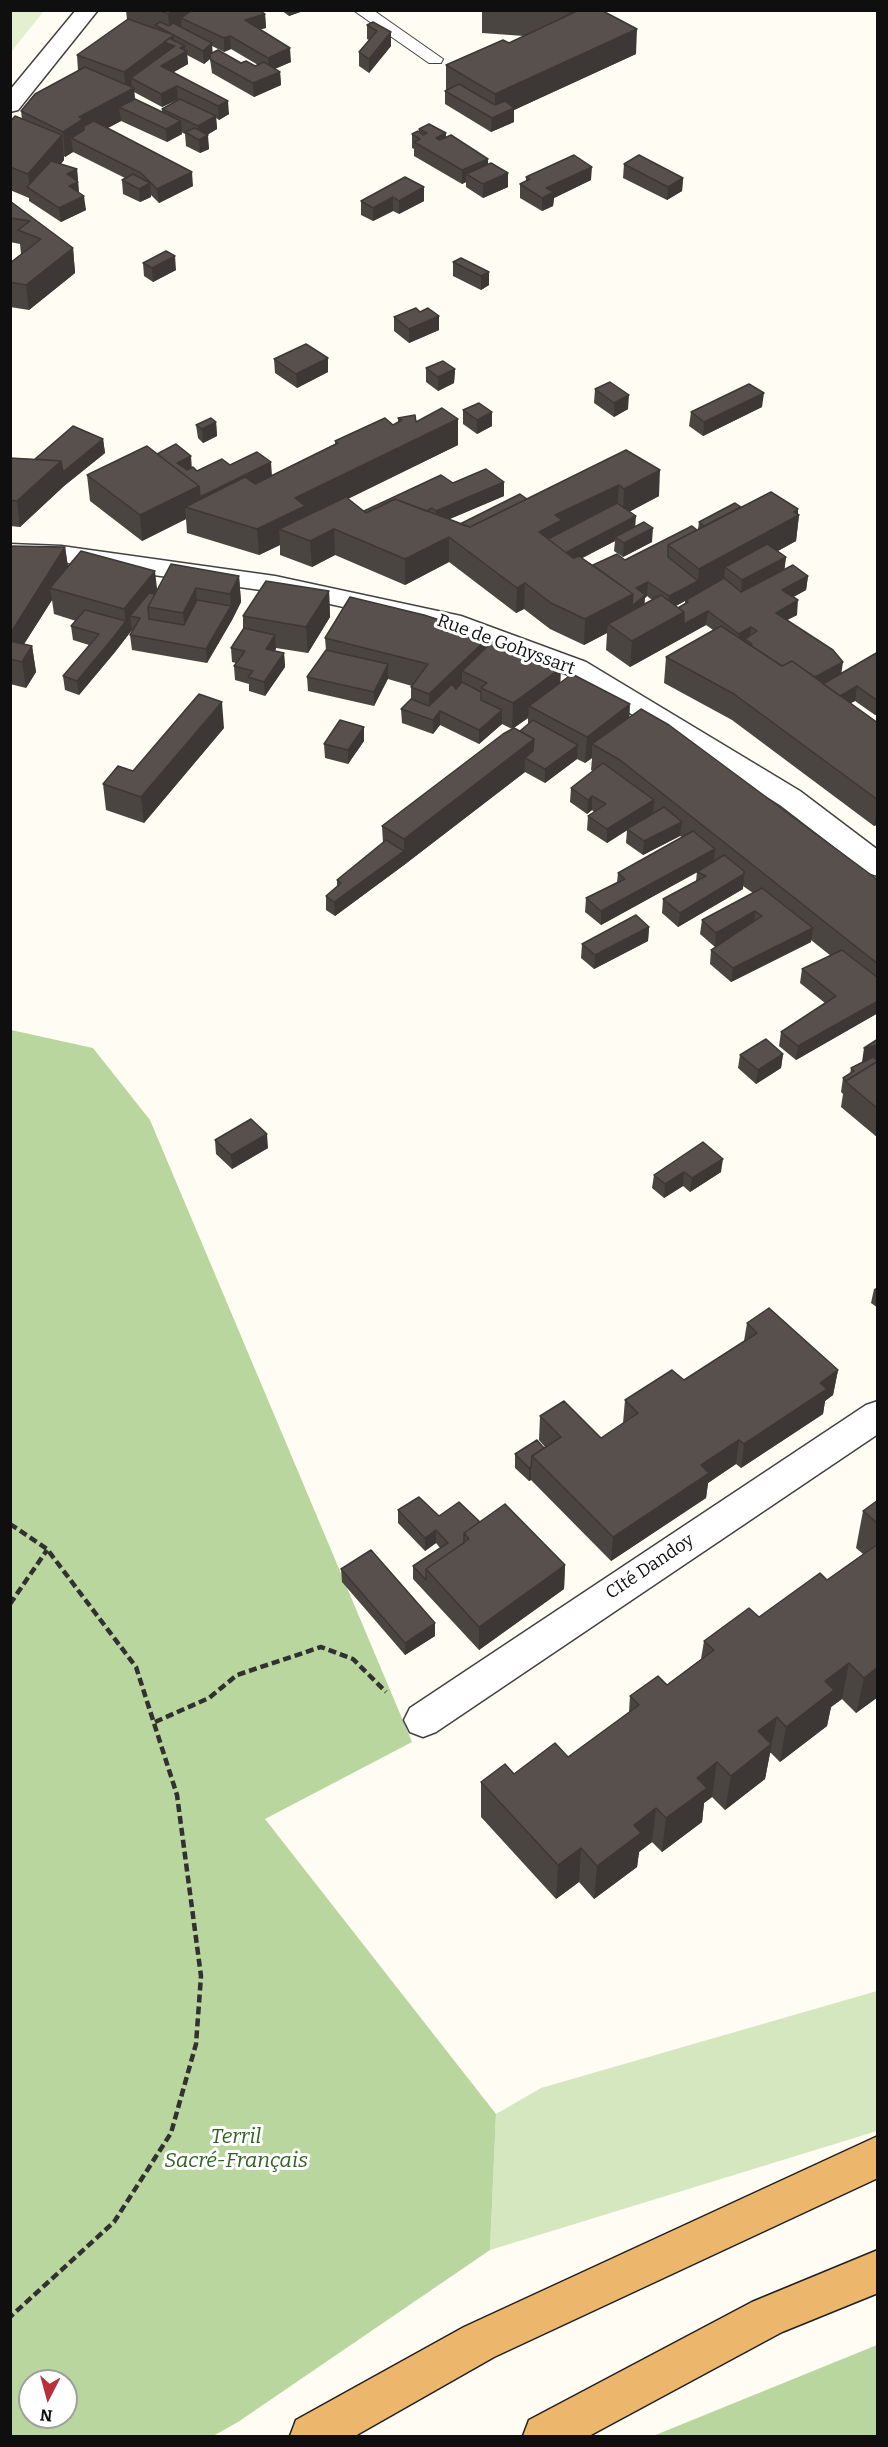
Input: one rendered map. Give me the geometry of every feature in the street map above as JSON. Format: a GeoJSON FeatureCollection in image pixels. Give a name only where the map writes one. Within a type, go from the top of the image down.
{"type":"FeatureCollection","features":[{"type":"Feature","properties":{"kind":"highway"},"geometry":{"type":"LineString","coordinates":[[312,2436],[479,2342],[878,2156]]}},
{"type":"Feature","properties":{"kind":"highway"},"geometry":{"type":"LineString","coordinates":[[544,2436],[767,2318],[878,2271]]}},
{"type":"Feature","properties":{"kind":"street"},"geometry":{"type":"LineString","coordinates":[[10,105],[88,10]]}},
{"type":"Feature","properties":{"kind":"street","name":"Rue de Gohyssart"},"geometry":{"type":"LineString","coordinates":[[10,552],[61,554],[275,584],[451,622],[576,668],[790,798],[878,866]]}},
{"type":"Feature","properties":{"kind":"street","name":"CIté Dandoy"},"geometry":{"type":"LineString","coordinates":[[423,1720],[878,1415]]}},
{"type":"Feature","properties":{"kind":"lane"},"geometry":{"type":"LineString","coordinates":[[361,10],[435,58]]}},
{"type":"Feature","properties":{"kind":"path"},"geometry":{"type":"LineString","coordinates":[[10,1524],[47,1550],[136,1667],[177,1795],[201,1976],[196,2044],[171,2133],[114,2222],[10,2318]]}},
{"type":"Feature","properties":{"kind":"path"},"geometry":{"type":"LineString","coordinates":[[10,1604],[47,1550]]}},
{"type":"Feature","properties":{"kind":"path"},"geometry":{"type":"LineString","coordinates":[[155,1722],[199,1704],[237,1675],[321,1647],[353,1659],[380,1688],[423,1720]]}},
{"type":"Feature","properties":{"kind":"green space"},"geometry":{"type":"Polygon","coordinates":[[[10,11],[44,11],[11,52],[10,11]]]}},
{"type":"Feature","properties":{"kind":"green space","name":"Terril Sacré-Français"},"geometry":{"type":"Polygon","coordinates":[[[11,1030],[93,1048],[150,1120],[412,1742],[265,1819],[496,2114],[490,2250],[238,2422],[213,2436],[11,2436],[11,1030]]]}},
{"type":"Feature","properties":{"kind":"green space"},"geometry":{"type":"Polygon","coordinates":[[[877,1991],[877,2131],[490,2250],[496,2114],[541,2088],[877,1991]]]}},
{"type":"Feature","properties":{"kind":"green space"},"geometry":{"type":"Polygon","coordinates":[[[877,2345],[877,2436],[653,2436],[877,2345]]]}},
{"type":"Feature","properties":{"kind":"building"},"geometry":{"type":"Polygon","coordinates":[[[158,10],[174,10],[168,14],[158,10]]]}},
{"type":"Feature","properties":{"kind":"building"},"geometry":{"type":"Polygon","coordinates":[[[192,10],[259,10],[265,14],[245,20],[290,48],[268,58],[230,36],[224,38],[181,18],[192,10]]]}},
{"type":"Feature","properties":{"kind":"building"},"geometry":{"type":"Polygon","coordinates":[[[579,10],[601,10],[637,29],[495,94],[446,65],[503,40],[509,43],[579,10]]]}},
{"type":"Feature","properties":{"kind":"building"},"geometry":{"type":"Polygon","coordinates":[[[128,19],[174,35],[124,72],[77,55],[128,19]]]}},
{"type":"Feature","properties":{"kind":"building"},"geometry":{"type":"Polygon","coordinates":[[[160,22],[169,26],[173,23],[212,43],[203,51],[155,25],[160,22]]]}},
{"type":"Feature","properties":{"kind":"building"},"geometry":{"type":"Polygon","coordinates":[[[373,22],[391,32],[369,59],[359,52],[377,31],[367,25],[373,22]]]}},
{"type":"Feature","properties":{"kind":"building"},"geometry":{"type":"Polygon","coordinates":[[[169,38],[185,46],[180,48],[187,51],[161,66],[228,101],[218,106],[177,86],[161,94],[131,78],[175,46],[164,42],[169,38]]]}},
{"type":"Feature","properties":{"kind":"building"},"geometry":{"type":"Polygon","coordinates":[[[218,50],[241,63],[246,61],[255,66],[264,62],[280,72],[253,83],[211,60],[210,54],[218,50]]]}},
{"type":"Feature","properties":{"kind":"building"},"geometry":{"type":"Polygon","coordinates":[[[85,67],[134,88],[79,117],[83,119],[63,132],[21,111],[35,94],[85,67]]]}},
{"type":"Feature","properties":{"kind":"building"},"geometry":{"type":"Polygon","coordinates":[[[459,84],[495,105],[505,101],[514,108],[492,118],[445,91],[459,84]]]}},
{"type":"Feature","properties":{"kind":"building"},"geometry":{"type":"Polygon","coordinates":[[[135,99],[181,121],[166,129],[119,107],[135,99]]]}},
{"type":"Feature","properties":{"kind":"building"},"geometry":{"type":"Polygon","coordinates":[[[180,99],[216,116],[198,126],[162,109],[180,99]]]}},
{"type":"Feature","properties":{"kind":"building"},"geometry":{"type":"Polygon","coordinates":[[[15,116],[62,135],[28,174],[10,167],[10,122],[15,116]]]}},
{"type":"Feature","properties":{"kind":"building"},"geometry":{"type":"Polygon","coordinates":[[[94,121],[192,172],[157,189],[141,173],[71,138],[84,130],[84,126],[94,121]]]}},
{"type":"Feature","properties":{"kind":"building"},"geometry":{"type":"Polygon","coordinates":[[[429,124],[446,133],[436,138],[440,140],[451,135],[488,159],[462,170],[414,142],[420,139],[412,134],[418,131],[423,135],[427,133],[419,129],[429,124]]]}},
{"type":"Feature","properties":{"kind":"building"},"geometry":{"type":"Polygon","coordinates":[[[195,128],[208,135],[199,140],[185,132],[195,128]]]}},
{"type":"Feature","properties":{"kind":"building"},"geometry":{"type":"Polygon","coordinates":[[[574,155],[592,167],[546,188],[554,192],[542,198],[520,184],[530,179],[526,177],[574,155]]]}},
{"type":"Feature","properties":{"kind":"building"},"geometry":{"type":"Polygon","coordinates":[[[639,155],[683,178],[668,187],[624,164],[639,155]]]}},
{"type":"Feature","properties":{"kind":"building"},"geometry":{"type":"Polygon","coordinates":[[[51,161],[77,169],[67,174],[78,182],[69,186],[84,196],[59,208],[27,187],[51,161]]]}},
{"type":"Feature","properties":{"kind":"building"},"geometry":{"type":"Polygon","coordinates":[[[491,163],[508,173],[483,184],[466,174],[491,163]]]}},
{"type":"Feature","properties":{"kind":"building"},"geometry":{"type":"Polygon","coordinates":[[[133,174],[150,183],[139,189],[122,180],[133,174]]]}},
{"type":"Feature","properties":{"kind":"building"},"geometry":{"type":"Polygon","coordinates":[[[405,177],[424,187],[399,201],[393,197],[373,208],[361,201],[405,177]]]}},
{"type":"Feature","properties":{"kind":"building"},"geometry":{"type":"Polygon","coordinates":[[[10,201],[73,248],[26,285],[10,282],[10,263],[41,239],[18,230],[30,221],[10,218],[10,201]]]}},
{"type":"Feature","properties":{"kind":"building"},"geometry":{"type":"Polygon","coordinates":[[[166,251],[175,256],[152,268],[143,263],[166,251]]]}},
{"type":"Feature","properties":{"kind":"building"},"geometry":{"type":"Polygon","coordinates":[[[461,258],[489,272],[481,276],[453,262],[461,258]]]}},
{"type":"Feature","properties":{"kind":"building"},"geometry":{"type":"Polygon","coordinates":[[[416,308],[420,312],[428,308],[439,316],[409,329],[394,317],[416,308]]]}},
{"type":"Feature","properties":{"kind":"building"},"geometry":{"type":"Polygon","coordinates":[[[306,344],[328,358],[296,374],[274,359],[306,344]]]}},
{"type":"Feature","properties":{"kind":"building"},"geometry":{"type":"Polygon","coordinates":[[[443,361],[455,369],[438,377],[426,368],[443,361]]]}},
{"type":"Feature","properties":{"kind":"building"},"geometry":{"type":"Polygon","coordinates":[[[610,382],[629,395],[614,403],[595,389],[610,382]]]}},
{"type":"Feature","properties":{"kind":"building"},"geometry":{"type":"Polygon","coordinates":[[[749,384],[764,393],[704,422],[691,412],[749,384]]]}},
{"type":"Feature","properties":{"kind":"building"},"geometry":{"type":"Polygon","coordinates":[[[479,403],[492,412],[477,420],[463,410],[479,403]]]}},
{"type":"Feature","properties":{"kind":"building"},"geometry":{"type":"Polygon","coordinates":[[[442,408],[458,419],[295,498],[305,506],[257,529],[185,507],[245,477],[255,484],[338,443],[335,441],[385,418],[393,425],[402,420],[398,418],[415,415],[416,422],[442,408]]]}},
{"type":"Feature","properties":{"kind":"building"},"geometry":{"type":"Polygon","coordinates":[[[211,418],[216,422],[202,429],[196,425],[211,418]]]}},
{"type":"Feature","properties":{"kind":"building"},"geometry":{"type":"Polygon","coordinates":[[[73,426],[103,439],[63,472],[61,461],[35,459],[73,426]]]}},
{"type":"Feature","properties":{"kind":"building"},"geometry":{"type":"Polygon","coordinates":[[[176,444],[191,456],[177,463],[187,470],[193,467],[197,471],[222,459],[230,465],[257,452],[271,462],[200,497],[199,486],[157,454],[176,444]]]}},
{"type":"Feature","properties":{"kind":"building"},"geometry":{"type":"Polygon","coordinates":[[[147,446],[199,486],[140,515],[87,475],[147,446]]]}},
{"type":"Feature","properties":{"kind":"building"},"geometry":{"type":"Polygon","coordinates":[[[626,450],[660,470],[624,489],[619,485],[555,515],[562,520],[539,532],[573,558],[579,556],[633,594],[585,619],[551,603],[525,583],[517,588],[449,537],[405,559],[334,529],[310,541],[279,529],[346,497],[366,513],[395,499],[470,527],[626,450]]]}},
{"type":"Feature","properties":{"kind":"building"},"geometry":{"type":"Polygon","coordinates":[[[10,458],[61,461],[17,501],[10,500],[10,458]]]}},
{"type":"Feature","properties":{"kind":"building"},"geometry":{"type":"Polygon","coordinates":[[[486,469],[504,482],[436,511],[432,508],[426,511],[395,499],[366,513],[364,511],[441,475],[453,483],[486,469]]]}},
{"type":"Feature","properties":{"kind":"building"},"geometry":{"type":"Polygon","coordinates":[[[771,492],[798,509],[794,512],[799,515],[699,569],[668,545],[771,492]]]}},
{"type":"Feature","properties":{"kind":"building"},"geometry":{"type":"Polygon","coordinates":[[[520,494],[527,499],[470,527],[460,524],[520,494]]]}},
{"type":"Feature","properties":{"kind":"building"},"geometry":{"type":"Polygon","coordinates":[[[617,503],[636,516],[567,552],[575,558],[548,539],[617,503]]]}},
{"type":"Feature","properties":{"kind":"building"},"geometry":{"type":"Polygon","coordinates":[[[735,503],[741,507],[704,526],[699,522],[735,503]]]}},
{"type":"Feature","properties":{"kind":"building"},"geometry":{"type":"Polygon","coordinates":[[[644,522],[653,528],[624,543],[615,537],[644,522]]]}},
{"type":"Feature","properties":{"kind":"building"},"geometry":{"type":"Polygon","coordinates":[[[692,526],[697,530],[668,545],[668,557],[698,581],[669,596],[648,582],[636,588],[645,595],[632,606],[633,594],[593,565],[617,554],[625,560],[692,526]]]}},
{"type":"Feature","properties":{"kind":"building"},"geometry":{"type":"Polygon","coordinates":[[[767,544],[786,557],[742,580],[725,567],[767,544]]]}},
{"type":"Feature","properties":{"kind":"building"},"geometry":{"type":"Polygon","coordinates":[[[10,546],[65,547],[10,634],[10,546]]]}},
{"type":"Feature","properties":{"kind":"building"},"geometry":{"type":"Polygon","coordinates":[[[81,551],[155,571],[124,609],[50,588],[81,551]]]}},
{"type":"Feature","properties":{"kind":"building"},"geometry":{"type":"Polygon","coordinates":[[[171,564],[239,576],[230,594],[196,588],[183,613],[148,607],[171,564]]]}},
{"type":"Feature","properties":{"kind":"building"},"geometry":{"type":"Polygon","coordinates":[[[793,565],[808,576],[782,590],[798,600],[776,613],[833,650],[843,662],[815,677],[792,661],[782,666],[750,645],[752,644],[745,639],[757,631],[751,627],[739,634],[708,611],[684,624],[684,612],[678,608],[688,602],[686,600],[724,578],[741,592],[793,565]]]}},
{"type":"Feature","properties":{"kind":"building"},"geometry":{"type":"Polygon","coordinates":[[[266,581],[329,591],[306,627],[243,616],[266,581]]]}},
{"type":"Feature","properties":{"kind":"building"},"geometry":{"type":"Polygon","coordinates":[[[149,593],[155,594],[148,607],[149,619],[184,625],[197,600],[231,606],[206,649],[130,635],[140,618],[130,616],[149,593]]]}},
{"type":"Feature","properties":{"kind":"building"},"geometry":{"type":"Polygon","coordinates":[[[661,595],[684,612],[632,641],[608,624],[661,595]]]}},
{"type":"Feature","properties":{"kind":"building"},"geometry":{"type":"Polygon","coordinates":[[[350,597],[424,615],[490,636],[429,694],[411,687],[428,664],[325,638],[350,597]]]}},
{"type":"Feature","properties":{"kind":"building"},"geometry":{"type":"Polygon","coordinates":[[[85,610],[126,621],[77,681],[63,676],[99,634],[71,626],[85,610]]]}},
{"type":"Feature","properties":{"kind":"building"},"geometry":{"type":"Polygon","coordinates":[[[721,626],[782,666],[792,661],[878,723],[878,800],[734,694],[666,657],[721,626]]]}},
{"type":"Feature","properties":{"kind":"building"},"geometry":{"type":"Polygon","coordinates":[[[244,628],[275,635],[266,649],[284,653],[264,682],[248,677],[253,671],[234,666],[245,651],[231,648],[244,628]]]}},
{"type":"Feature","properties":{"kind":"building"},"geometry":{"type":"Polygon","coordinates":[[[496,638],[561,668],[513,703],[481,688],[487,683],[462,671],[496,638]]]}},
{"type":"Feature","properties":{"kind":"building"},"geometry":{"type":"Polygon","coordinates":[[[10,641],[32,646],[22,662],[10,659],[10,641]]]}},
{"type":"Feature","properties":{"kind":"building"},"geometry":{"type":"Polygon","coordinates":[[[326,650],[388,664],[374,692],[307,677],[326,650]]]}},
{"type":"Feature","properties":{"kind":"building"},"geometry":{"type":"Polygon","coordinates":[[[878,652],[878,701],[857,686],[840,696],[823,684],[878,652]]]}},
{"type":"Feature","properties":{"kind":"building"},"geometry":{"type":"Polygon","coordinates":[[[572,674],[630,704],[587,737],[529,706],[572,674]]]}},
{"type":"Feature","properties":{"kind":"building"},"geometry":{"type":"Polygon","coordinates":[[[462,682],[481,692],[481,700],[502,710],[479,730],[440,711],[433,720],[401,709],[411,699],[429,706],[452,684],[456,689],[462,682]]]}},
{"type":"Feature","properties":{"kind":"building"},"geometry":{"type":"Polygon","coordinates":[[[199,694],[222,702],[141,797],[103,784],[118,766],[133,771],[199,694]]]}},
{"type":"Feature","properties":{"kind":"building"},"geometry":{"type":"Polygon","coordinates":[[[641,709],[669,725],[878,880],[878,964],[620,760],[592,744],[641,709]]]}},
{"type":"Feature","properties":{"kind":"building"},"geometry":{"type":"Polygon","coordinates":[[[340,720],[364,727],[348,750],[324,744],[340,720]]]}},
{"type":"Feature","properties":{"kind":"building"},"geometry":{"type":"Polygon","coordinates":[[[533,720],[578,745],[545,769],[525,758],[533,751],[534,739],[520,731],[533,720]]]}},
{"type":"Feature","properties":{"kind":"building"},"geometry":{"type":"Polygon","coordinates":[[[514,728],[534,739],[404,839],[382,826],[503,734],[514,728]]]}},
{"type":"Feature","properties":{"kind":"building"},"geometry":{"type":"Polygon","coordinates":[[[603,763],[654,800],[607,829],[588,816],[606,804],[592,796],[588,800],[571,788],[603,763]]]}},
{"type":"Feature","properties":{"kind":"building"},"geometry":{"type":"Polygon","coordinates":[[[664,807],[682,822],[644,841],[627,829],[664,807]]]}},
{"type":"Feature","properties":{"kind":"building"},"geometry":{"type":"Polygon","coordinates":[[[693,831],[715,849],[601,911],[586,898],[625,879],[618,873],[693,831]]]}},
{"type":"Feature","properties":{"kind":"building"},"geometry":{"type":"Polygon","coordinates":[[[386,840],[404,851],[334,902],[326,896],[341,883],[337,880],[386,840]]]}},
{"type":"Feature","properties":{"kind":"building"},"geometry":{"type":"Polygon","coordinates":[[[724,855],[744,871],[744,874],[680,913],[663,899],[706,876],[697,872],[724,855]]]}},
{"type":"Feature","properties":{"kind":"building"},"geometry":{"type":"Polygon","coordinates":[[[762,888],[813,928],[733,968],[711,950],[762,916],[755,911],[716,933],[702,920],[762,888]]]}},
{"type":"Feature","properties":{"kind":"building"},"geometry":{"type":"Polygon","coordinates":[[[636,915],[649,927],[595,955],[582,944],[636,915]]]}},
{"type":"Feature","properties":{"kind":"building"},"geometry":{"type":"Polygon","coordinates":[[[842,950],[878,978],[878,1001],[798,1046],[781,1032],[836,996],[802,969],[842,950]]]}},
{"type":"Feature","properties":{"kind":"building"},"geometry":{"type":"Polygon","coordinates":[[[766,1039],[783,1054],[758,1070],[740,1055],[766,1039]]]}},
{"type":"Feature","properties":{"kind":"building"},"geometry":{"type":"Polygon","coordinates":[[[878,1039],[878,1045],[864,1048],[878,1039]]]}},
{"type":"Feature","properties":{"kind":"building"},"geometry":{"type":"Polygon","coordinates":[[[873,1057],[878,1061],[846,1081],[843,1078],[854,1071],[851,1068],[873,1057]]]}},
{"type":"Feature","properties":{"kind":"building"},"geometry":{"type":"Polygon","coordinates":[[[878,1061],[878,1109],[845,1081],[878,1061]]]}},
{"type":"Feature","properties":{"kind":"building"},"geometry":{"type":"Polygon","coordinates":[[[251,1119],[267,1134],[231,1155],[215,1140],[251,1119]]]}},
{"type":"Feature","properties":{"kind":"building"},"geometry":{"type":"Polygon","coordinates":[[[703,1142],[723,1159],[692,1178],[684,1172],[665,1184],[654,1175],[703,1142]]]}},
{"type":"Feature","properties":{"kind":"building"},"geometry":{"type":"Polygon","coordinates":[[[769,1308],[838,1370],[820,1383],[827,1389],[744,1444],[739,1440],[701,1465],[709,1473],[613,1537],[532,1456],[561,1437],[540,1416],[564,1401],[601,1438],[638,1413],[625,1400],[672,1370],[684,1380],[757,1333],[747,1323],[769,1308]]]}},
{"type":"Feature","properties":{"kind":"building"},"geometry":{"type":"Polygon","coordinates":[[[537,1440],[544,1448],[532,1456],[529,1468],[515,1454],[537,1440]]]}},
{"type":"Feature","properties":{"kind":"building"},"geometry":{"type":"Polygon","coordinates":[[[419,1497],[439,1516],[459,1502],[480,1522],[464,1533],[464,1543],[426,1569],[426,1580],[413,1566],[448,1543],[436,1530],[425,1538],[398,1510],[419,1497]]]}},
{"type":"Feature","properties":{"kind":"building"},"geometry":{"type":"Polygon","coordinates":[[[878,1500],[878,1524],[863,1511],[878,1500]]]}},
{"type":"Feature","properties":{"kind":"building"},"geometry":{"type":"Polygon","coordinates":[[[505,1504],[565,1565],[479,1627],[426,1569],[469,1539],[464,1533],[505,1504]]]}},
{"type":"Feature","properties":{"kind":"building"},"geometry":{"type":"Polygon","coordinates":[[[878,1544],[878,1667],[864,1678],[849,1663],[825,1681],[834,1690],[786,1727],[777,1717],[758,1731],[771,1744],[731,1776],[717,1762],[697,1778],[707,1788],[666,1818],[656,1808],[634,1825],[641,1833],[597,1866],[581,1848],[558,1865],[481,1782],[505,1764],[514,1774],[555,1743],[568,1757],[639,1705],[630,1696],[658,1676],[667,1685],[714,1650],[704,1641],[749,1608],[759,1617],[820,1573],[827,1580],[878,1544]]]}},
{"type":"Feature","properties":{"kind":"building"},"geometry":{"type":"Polygon","coordinates":[[[371,1550],[435,1623],[405,1643],[341,1569],[371,1550]]]}}]}
